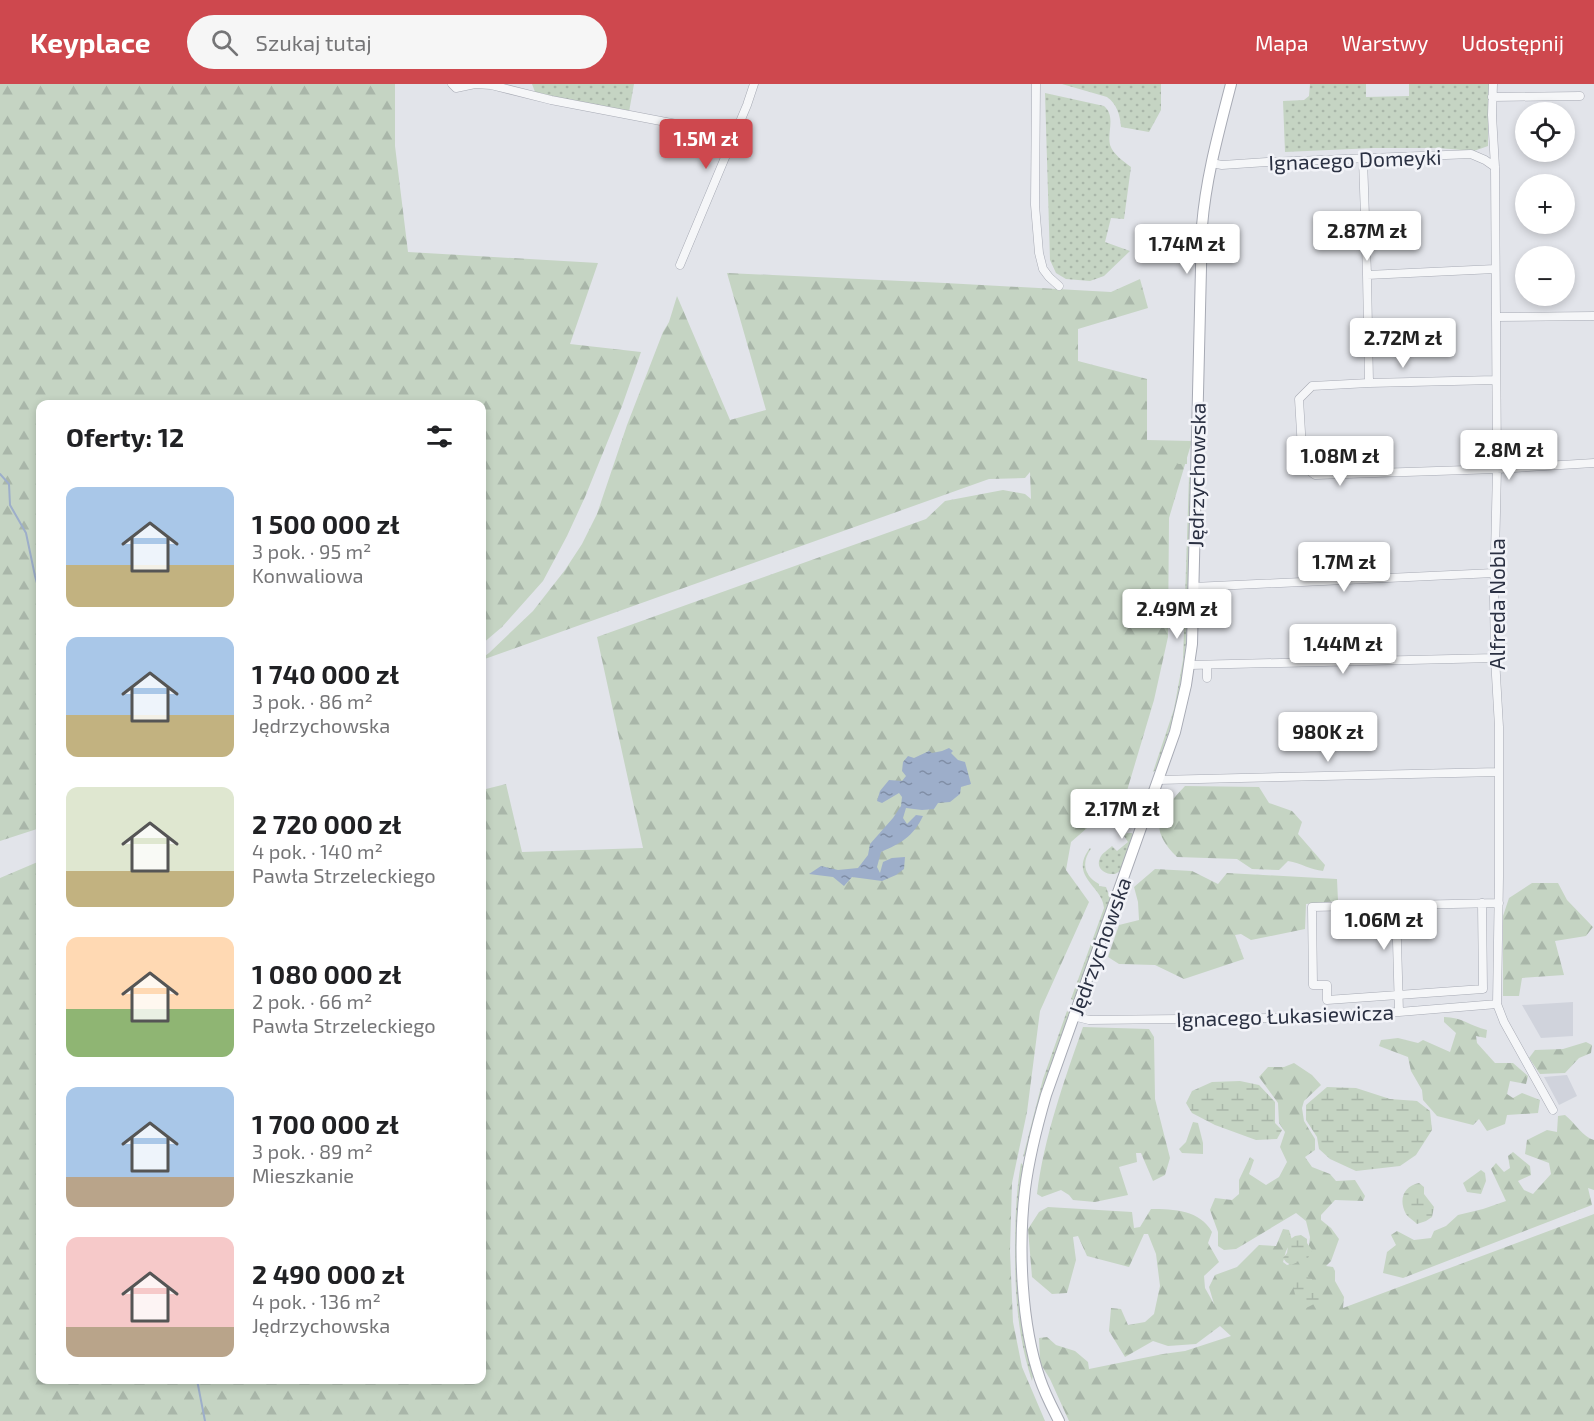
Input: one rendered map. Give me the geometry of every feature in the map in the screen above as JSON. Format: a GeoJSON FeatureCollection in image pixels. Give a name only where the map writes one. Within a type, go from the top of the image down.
{"type":"FeatureCollection","features":[{"type":"Feature","properties":{"kind":"main road","name":"Jędrzychowska"},"geometry":{"type":"LineString","coordinates":[[1059,1421],[1040,1381],[1032,1351],[1024,1302],[1024,1201],[1039,1119],[1049,1085],[1158,780],[1180,713],[1190,665],[1202,226],[1205,192],[1231,84]]}},
{"type":"Feature","properties":{"kind":"street"},"geometry":{"type":"LineString","coordinates":[[452,84],[456,87],[475,84],[491,85],[551,100],[734,135]]}},
{"type":"Feature","properties":{"kind":"street"},"geometry":{"type":"LineString","coordinates":[[681,265],[754,84]]}},
{"type":"Feature","properties":{"kind":"street"},"geometry":{"type":"LineString","coordinates":[[1036,84],[1035,205],[1039,254],[1043,269],[1059,286]]}},
{"type":"Feature","properties":{"kind":"street","name":"Alfreda Nobla"},"geometry":{"type":"LineString","coordinates":[[1493,84],[1497,469],[1494,573],[1499,727],[1497,1004],[1504,1022],[1552,1110]]}},
{"type":"Feature","properties":{"kind":"street"},"geometry":{"type":"LineString","coordinates":[[1492,97],[1580,96]]}},
{"type":"Feature","properties":{"kind":"street","name":"Ignacego Domeyki"},"geometry":{"type":"LineString","coordinates":[[1211,163],[1222,165],[1471,154],[1495,167]]}},
{"type":"Feature","properties":{"kind":"street"},"geometry":{"type":"LineString","coordinates":[[1363,159],[1369,382]]}},
{"type":"Feature","properties":{"kind":"street"},"geometry":{"type":"LineString","coordinates":[[1367,275],[1495,269]]}},
{"type":"Feature","properties":{"kind":"street"},"geometry":{"type":"LineString","coordinates":[[1496,317],[1594,316]]}},
{"type":"Feature","properties":{"kind":"street"},"geometry":{"type":"LineString","coordinates":[[1495,380],[1369,382],[1312,386],[1299,399],[1302,466],[1315,476],[1594,463]]}},
{"type":"Feature","properties":{"kind":"street"},"geometry":{"type":"LineString","coordinates":[[1193,587],[1494,573]]}},
{"type":"Feature","properties":{"kind":"street"},"geometry":{"type":"LineString","coordinates":[[1190,665],[1495,658]]}},
{"type":"Feature","properties":{"kind":"street"},"geometry":{"type":"LineString","coordinates":[[1207,665],[1207,678]]}},
{"type":"Feature","properties":{"kind":"street"},"geometry":{"type":"LineString","coordinates":[[1158,780],[1498,772]]}},
{"type":"Feature","properties":{"kind":"street"},"geometry":{"type":"LineString","coordinates":[[1482,903],[1483,989],[1327,1000],[1327,985],[1313,985],[1312,907],[1396,906],[1482,903],[1499,903]]}},
{"type":"Feature","properties":{"kind":"street"},"geometry":{"type":"LineString","coordinates":[[1396,906],[1399,1012]]}},
{"type":"Feature","properties":{"kind":"street","name":"Ignacego Łukasiewicza"},"geometry":{"type":"LineString","coordinates":[[1073,1016],[1089,1020],[1279,1018],[1497,1004]]}},
{"type":"Feature","properties":{"kind":"shaded area"},"geometry":{"type":"Polygon","coordinates":[[[1573,1002],[1573,1036],[1541,1038],[1522,1005],[1573,1002]]]}},
{"type":"Feature","properties":{"kind":"shaded area"},"geometry":{"type":"Polygon","coordinates":[[[1567,1075],[1577,1096],[1559,1105],[1544,1077],[1567,1075]]]}},
{"type":"Feature","properties":{"kind":"green space"},"geometry":{"type":"Polygon","coordinates":[[[0,84],[395,84],[395,146],[408,252],[598,263],[570,344],[641,352],[622,406],[567,536],[543,581],[502,627],[486,641],[486,400],[36,400],[36,829],[0,841],[0,84]]]}},
{"type":"Feature","properties":{"kind":"green space"},"geometry":{"type":"Polygon","coordinates":[[[532,84],[634,84],[629,112],[559,99],[535,92],[532,84]]]}},
{"type":"Feature","properties":{"kind":"green space"},"geometry":{"type":"Polygon","coordinates":[[[1062,84],[1161,84],[1161,110],[1149,132],[1121,127],[1117,110],[1107,97],[1062,84]]]}},
{"type":"Feature","properties":{"kind":"green space"},"geometry":{"type":"Polygon","coordinates":[[[1310,84],[1366,84],[1366,97],[1409,96],[1409,84],[1489,84],[1488,146],[1474,151],[1438,148],[1374,148],[1285,152],[1283,101],[1304,100],[1309,96],[1310,84]]]}},
{"type":"Feature","properties":{"kind":"green space"},"geometry":{"type":"Polygon","coordinates":[[[1045,93],[1104,106],[1110,114],[1111,148],[1131,167],[1124,219],[1111,218],[1105,242],[1130,251],[1104,276],[1090,281],[1066,279],[1056,273],[1050,260],[1045,93]]]}},
{"type":"Feature","properties":{"kind":"green space"},"geometry":{"type":"Polygon","coordinates":[[[727,273],[1111,292],[1140,279],[1148,308],[1078,329],[1078,361],[1147,379],[1147,440],[1192,441],[1169,518],[1168,637],[1154,700],[1126,794],[1071,842],[1066,870],[1089,902],[1040,1011],[1027,1112],[1012,1183],[1010,1251],[1013,1322],[1022,1367],[1045,1421],[0,1421],[0,878],[36,863],[36,1384],[486,1384],[486,789],[506,784],[522,852],[643,848],[597,637],[926,519],[945,501],[1003,490],[1025,494],[1031,499],[1030,472],[1025,478],[989,479],[486,659],[486,655],[533,611],[582,544],[597,514],[627,425],[669,322],[677,296],[730,420],[766,410],[727,273]]]}},
{"type":"Feature","properties":{"kind":"green space"},"geometry":{"type":"Polygon","coordinates":[[[1170,442],[1187,442],[1187,464],[1170,464],[1170,442]]]}},
{"type":"Feature","properties":{"kind":"green space"},"geometry":{"type":"Polygon","coordinates":[[[1189,477],[1191,478],[1184,664],[1174,716],[1156,770],[1153,772],[1174,709],[1183,660],[1189,477]]]}},
{"type":"Feature","properties":{"kind":"green space"},"geometry":{"type":"Polygon","coordinates":[[[1185,786],[1259,787],[1269,803],[1292,811],[1302,822],[1298,834],[1325,865],[1323,871],[1288,861],[1279,870],[1252,869],[1237,859],[1177,857],[1167,846],[1159,828],[1163,812],[1185,786]]]}},
{"type":"Feature","properties":{"kind":"green space"},"geometry":{"type":"Polygon","coordinates":[[[1127,833],[1133,835],[1122,870],[1115,874],[1105,872],[1099,865],[1101,856],[1112,846],[1117,851],[1128,842],[1124,836],[1127,833]]]}},
{"type":"Feature","properties":{"kind":"green space"},"geometry":{"type":"Polygon","coordinates":[[[1090,848],[1085,864],[1087,873],[1099,886],[1106,887],[1111,902],[1075,1001],[1071,999],[1104,908],[1098,893],[1084,874],[1084,858],[1090,848]]]}},
{"type":"Feature","properties":{"kind":"green space"},"geometry":{"type":"Polygon","coordinates":[[[1155,869],[1192,871],[1218,884],[1227,873],[1337,879],[1338,901],[1306,904],[1305,929],[1251,940],[1241,934],[1235,935],[1244,959],[1184,979],[1155,965],[1119,964],[1108,957],[1119,925],[1139,920],[1134,887],[1155,869]]]}},
{"type":"Feature","properties":{"kind":"green space"},"geometry":{"type":"Polygon","coordinates":[[[1532,883],[1558,883],[1567,900],[1593,927],[1586,936],[1555,941],[1564,975],[1522,978],[1519,996],[1503,996],[1503,916],[1509,898],[1532,883]]]}},
{"type":"Feature","properties":{"kind":"green space"},"geometry":{"type":"Polygon","coordinates":[[[1067,1011],[1070,1013],[1026,1155],[1023,1157],[1043,1079],[1067,1011]]]}},
{"type":"Feature","properties":{"kind":"green space"},"geometry":{"type":"Polygon","coordinates":[[[1444,1017],[1456,1018],[1487,1030],[1486,1038],[1476,1036],[1477,1043],[1495,1063],[1513,1063],[1528,1076],[1526,1084],[1510,1081],[1507,1094],[1513,1098],[1522,1093],[1540,1100],[1538,1113],[1507,1115],[1505,1124],[1487,1131],[1479,1119],[1473,1125],[1437,1116],[1423,1100],[1422,1090],[1411,1071],[1408,1057],[1379,1046],[1381,1040],[1398,1038],[1418,1043],[1423,1040],[1450,1052],[1456,1033],[1444,1022],[1444,1017]]]}},
{"type":"Feature","properties":{"kind":"green space"},"geometry":{"type":"Polygon","coordinates":[[[1083,1027],[1149,1029],[1154,1037],[1155,1099],[1170,1158],[1165,1175],[1153,1181],[1141,1153],[1136,1153],[1137,1162],[1119,1167],[1128,1195],[1095,1202],[1073,1200],[1061,1190],[1042,1197],[1037,1194],[1050,1130],[1083,1027]]]}},
{"type":"Feature","properties":{"kind":"green space"},"geometry":{"type":"Polygon","coordinates":[[[1586,1042],[1592,1045],[1591,1053],[1579,1058],[1565,1073],[1540,1074],[1529,1058],[1535,1050],[1563,1049],[1586,1042]]]}},
{"type":"Feature","properties":{"kind":"green space"},"geometry":{"type":"Polygon","coordinates":[[[1294,1063],[1312,1075],[1321,1085],[1304,1101],[1302,1108],[1304,1121],[1315,1139],[1315,1150],[1305,1157],[1312,1167],[1330,1174],[1336,1181],[1355,1180],[1365,1196],[1363,1201],[1335,1200],[1321,1215],[1321,1220],[1339,1239],[1331,1261],[1326,1266],[1333,1267],[1335,1271],[1335,1281],[1344,1297],[1343,1308],[1594,1214],[1594,1421],[1069,1421],[1040,1363],[1039,1338],[1047,1337],[1056,1345],[1075,1351],[1088,1362],[1089,1369],[1185,1351],[1231,1336],[1220,1326],[1196,1344],[1168,1346],[1153,1341],[1125,1357],[1109,1331],[1111,1308],[1121,1309],[1128,1325],[1145,1322],[1154,1314],[1160,1286],[1156,1254],[1148,1234],[1144,1234],[1129,1267],[1087,1256],[1078,1236],[1073,1237],[1076,1260],[1067,1293],[1052,1294],[1032,1277],[1028,1229],[1039,1212],[1048,1207],[1132,1212],[1134,1228],[1140,1227],[1151,1209],[1186,1212],[1201,1219],[1212,1232],[1208,1243],[1219,1262],[1204,1276],[1205,1288],[1214,1304],[1209,1287],[1215,1275],[1237,1267],[1259,1245],[1276,1246],[1283,1229],[1289,1230],[1292,1240],[1283,1262],[1287,1265],[1302,1260],[1308,1253],[1310,1237],[1306,1221],[1296,1213],[1236,1249],[1224,1250],[1218,1246],[1218,1232],[1210,1210],[1215,1198],[1232,1200],[1239,1194],[1239,1180],[1250,1157],[1254,1160],[1249,1174],[1266,1185],[1279,1177],[1287,1162],[1280,1147],[1285,1132],[1279,1123],[1278,1103],[1259,1077],[1268,1067],[1284,1067],[1294,1063]]]}},
{"type":"Feature","properties":{"kind":"green space"},"geometry":{"type":"Polygon","coordinates":[[[1240,1081],[1259,1085],[1275,1102],[1275,1123],[1282,1130],[1277,1139],[1256,1140],[1215,1125],[1192,1113],[1186,1103],[1192,1091],[1212,1082],[1240,1081]]]}},
{"type":"Feature","properties":{"kind":"green space"},"geometry":{"type":"Polygon","coordinates":[[[1327,1087],[1356,1088],[1390,1099],[1417,1101],[1430,1111],[1432,1130],[1416,1155],[1400,1166],[1356,1171],[1330,1159],[1319,1149],[1317,1137],[1306,1120],[1306,1105],[1327,1087]]]}},
{"type":"Feature","properties":{"kind":"green space"},"geometry":{"type":"Polygon","coordinates":[[[1565,1115],[1583,1133],[1594,1140],[1594,1190],[1588,1188],[1592,1205],[1403,1278],[1383,1273],[1387,1252],[1396,1245],[1391,1235],[1397,1231],[1414,1240],[1431,1238],[1434,1231],[1446,1226],[1458,1215],[1506,1201],[1491,1169],[1496,1163],[1504,1172],[1510,1168],[1508,1156],[1513,1152],[1530,1166],[1531,1175],[1518,1181],[1524,1190],[1533,1194],[1551,1174],[1549,1163],[1525,1154],[1527,1140],[1547,1130],[1557,1132],[1558,1116],[1565,1115]]]}},
{"type":"Feature","properties":{"kind":"green space"},"geometry":{"type":"Polygon","coordinates":[[[1193,1122],[1198,1123],[1203,1154],[1182,1153],[1179,1149],[1186,1142],[1193,1122]]]}},
{"type":"Feature","properties":{"kind":"green space"},"geometry":{"type":"Polygon","coordinates":[[[1021,1163],[1024,1166],[1020,1208],[1032,1381],[1020,1333],[1016,1284],[1016,1218],[1021,1163]]]}},
{"type":"Feature","properties":{"kind":"green space"},"geometry":{"type":"Polygon","coordinates":[[[1481,1170],[1485,1173],[1486,1181],[1481,1194],[1467,1192],[1463,1183],[1481,1170]]]}},
{"type":"Feature","properties":{"kind":"green space"},"geometry":{"type":"Polygon","coordinates":[[[1419,1183],[1424,1187],[1424,1194],[1434,1207],[1432,1217],[1417,1224],[1406,1214],[1403,1198],[1406,1190],[1419,1183]]]}},
{"type":"Feature","properties":{"kind":"green space"},"geometry":{"type":"Polygon","coordinates":[[[1301,1235],[1307,1239],[1312,1250],[1306,1262],[1291,1265],[1283,1258],[1287,1253],[1289,1240],[1301,1235]]]}},
{"type":"Feature","properties":{"kind":"green space"},"geometry":{"type":"Polygon","coordinates":[[[1298,1275],[1312,1279],[1314,1286],[1324,1298],[1323,1304],[1316,1303],[1306,1308],[1299,1302],[1294,1292],[1292,1279],[1298,1275]]]}},
{"type":"Feature","properties":{"kind":"water"},"geometry":{"type":"Polygon","coordinates":[[[949,748],[958,760],[965,762],[971,784],[961,787],[960,794],[950,802],[938,803],[934,809],[906,808],[903,818],[907,824],[916,815],[923,816],[906,838],[881,852],[877,867],[880,873],[883,862],[892,858],[905,857],[904,869],[882,881],[852,877],[844,886],[833,877],[809,874],[821,866],[838,870],[858,868],[868,855],[870,844],[901,806],[902,797],[899,793],[882,803],[877,801],[880,791],[889,780],[902,781],[906,776],[902,771],[903,762],[908,756],[914,758],[929,751],[932,753],[949,748]]]}},
{"type":"Feature","properties":{"kind":"waterway"},"geometry":{"type":"LineString","coordinates":[[0,474],[9,484],[10,505],[26,533],[36,580]]}},
{"type":"Feature","properties":{"kind":"waterway"},"geometry":{"type":"LineString","coordinates":[[198,1384],[205,1421]]}}]}
